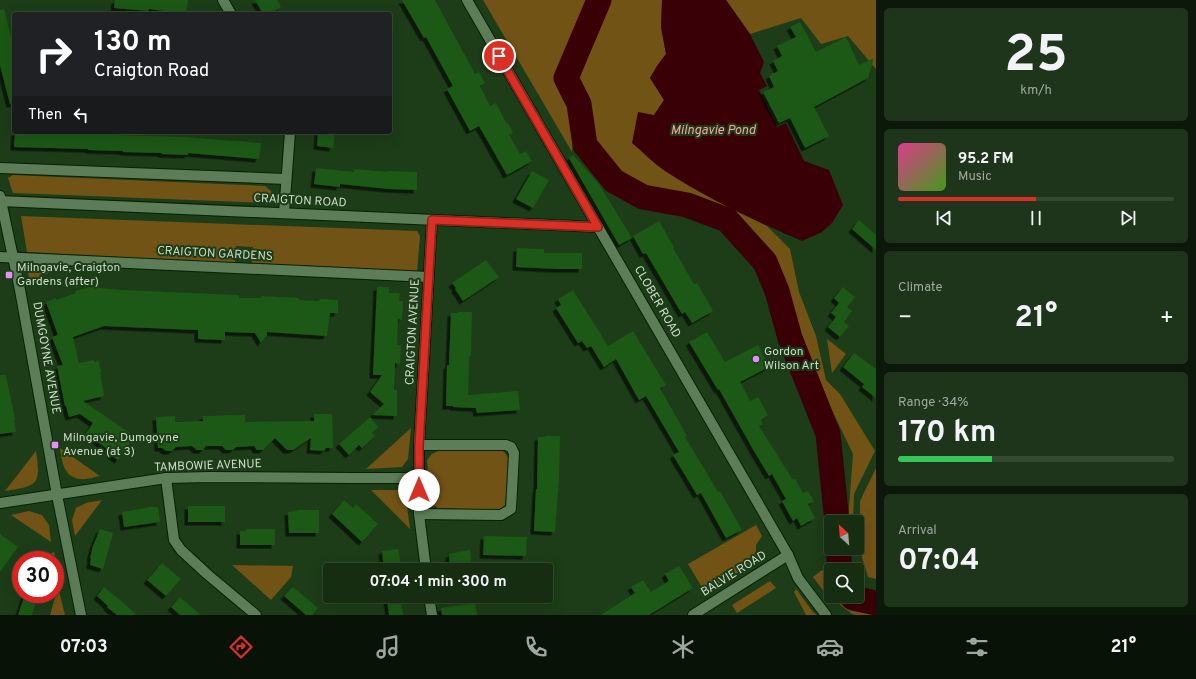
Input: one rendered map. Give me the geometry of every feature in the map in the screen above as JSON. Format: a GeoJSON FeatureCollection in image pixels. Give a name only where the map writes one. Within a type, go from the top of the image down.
{"type":"FeatureCollection","features":[{"type":"Feature","properties":{"kind":"street"},"geometry":{"type":"LineString","coordinates":[[223,0],[229,12]]}},
{"type":"Feature","properties":{"kind":"street","name":"CLOBER ROAD"},"geometry":{"type":"LineString","coordinates":[[467,0],[788,555],[798,578],[826,615]]}},
{"type":"Feature","properties":{"kind":"street"},"geometry":{"type":"LineString","coordinates":[[284,213],[290,134]]}},
{"type":"Feature","properties":{"kind":"street","name":"CRAIGTON ROAD"},"geometry":{"type":"LineString","coordinates":[[0,168],[286,179]]}},
{"type":"Feature","properties":{"kind":"street","name":"CRAIGTON ROAD"},"geometry":{"type":"LineString","coordinates":[[0,199],[598,227]]}},
{"type":"Feature","properties":{"kind":"street","name":"DUMGOYNE AVENUE"},"geometry":{"type":"LineString","coordinates":[[0,199],[13,257],[81,615]]}},
{"type":"Feature","properties":{"kind":"street","name":"CRAIGTON AVENUE"},"geometry":{"type":"LineString","coordinates":[[425,563],[419,514],[419,445],[432,220]]}},
{"type":"Feature","properties":{"kind":"street","name":"CRAIGTON GARDENS"},"geometry":{"type":"LineString","coordinates":[[0,257],[429,277]]}},
{"type":"Feature","properties":{"kind":"street"},"geometry":{"type":"LineString","coordinates":[[419,445],[506,446],[511,447],[514,453],[511,509],[501,515],[419,514]]}},
{"type":"Feature","properties":{"kind":"street"},"geometry":{"type":"LineString","coordinates":[[166,478],[174,540],[181,550],[196,564],[256,615]]}},
{"type":"Feature","properties":{"kind":"street","name":"TAMBOWIE AVENUE"},"geometry":{"type":"LineString","coordinates":[[0,503],[166,478],[419,478]]}},
{"type":"Feature","properties":{"kind":"street","name":"BALVIE ROAD"},"geometry":{"type":"LineString","coordinates":[[693,615],[788,555]]}},
{"type":"Feature","properties":{"kind":"street"},"geometry":{"type":"LineString","coordinates":[[430,603],[432,615]]}},
{"type":"Feature","properties":{"kind":"shaded area"},"geometry":{"type":"Polygon","coordinates":[[[483,0],[590,0],[564,77],[575,113],[572,152],[483,0]]]}},
{"type":"Feature","properties":{"kind":"shaded area"},"geometry":{"type":"Polygon","coordinates":[[[607,0],[662,0],[661,27],[666,54],[650,78],[664,100],[654,115],[709,196],[767,226],[790,249],[799,292],[816,336],[826,380],[840,394],[875,451],[854,494],[853,515],[849,515],[853,454],[805,354],[777,276],[756,241],[728,218],[688,201],[644,192],[617,172],[594,136],[579,79],[607,0]]]}},
{"type":"Feature","properties":{"kind":"shaded area"},"geometry":{"type":"Polygon","coordinates":[[[726,0],[876,0],[876,69],[848,36],[821,44],[801,18],[750,34],[726,0]]]}},
{"type":"Feature","properties":{"kind":"shaded area"},"geometry":{"type":"Polygon","coordinates":[[[13,175],[265,186],[271,191],[273,199],[271,203],[13,193],[8,178],[13,175]]]}},
{"type":"Feature","properties":{"kind":"shaded area"},"geometry":{"type":"Polygon","coordinates":[[[21,216],[417,231],[420,236],[417,272],[252,263],[253,247],[236,246],[235,262],[230,263],[27,252],[21,216]]]}},
{"type":"Feature","properties":{"kind":"shaded area"},"geometry":{"type":"Polygon","coordinates":[[[27,268],[57,269],[30,282],[27,268]]]}},
{"type":"Feature","properties":{"kind":"shaded area"},"geometry":{"type":"Polygon","coordinates":[[[827,339],[846,354],[832,373],[827,339]]]}},
{"type":"Feature","properties":{"kind":"shaded area"},"geometry":{"type":"Polygon","coordinates":[[[411,428],[408,459],[402,467],[366,469],[411,428]]]}},
{"type":"Feature","properties":{"kind":"shaded area"},"geometry":{"type":"Polygon","coordinates":[[[60,448],[100,476],[83,479],[71,476],[63,464],[60,448]]]}},
{"type":"Feature","properties":{"kind":"shaded area"},"geometry":{"type":"Polygon","coordinates":[[[499,448],[509,459],[505,506],[500,510],[438,508],[430,503],[427,460],[432,454],[440,450],[499,448]]]}},
{"type":"Feature","properties":{"kind":"shaded area"},"geometry":{"type":"Polygon","coordinates":[[[36,451],[38,471],[35,482],[31,485],[5,491],[36,451]]]}},
{"type":"Feature","properties":{"kind":"shaded area"},"geometry":{"type":"Polygon","coordinates":[[[876,468],[876,579],[868,577],[861,555],[864,555],[864,515],[860,515],[860,501],[876,468]]]}},
{"type":"Feature","properties":{"kind":"shaded area"},"geometry":{"type":"Polygon","coordinates":[[[371,490],[405,490],[410,529],[371,490]]]}},
{"type":"Feature","properties":{"kind":"shaded area"},"geometry":{"type":"Polygon","coordinates":[[[102,500],[75,536],[72,520],[76,508],[86,503],[102,500]]]}},
{"type":"Feature","properties":{"kind":"shaded area"},"geometry":{"type":"Polygon","coordinates":[[[29,511],[42,515],[49,525],[51,542],[11,515],[29,511]]]}},
{"type":"Feature","properties":{"kind":"shaded area"},"geometry":{"type":"Polygon","coordinates":[[[756,525],[762,536],[756,545],[756,561],[706,594],[688,564],[756,525]]]}},
{"type":"Feature","properties":{"kind":"shaded area"},"geometry":{"type":"Polygon","coordinates":[[[232,565],[293,566],[291,577],[271,600],[232,565]]]}},
{"type":"Feature","properties":{"kind":"shaded area"},"geometry":{"type":"Polygon","coordinates":[[[822,570],[824,572],[824,592],[813,577],[822,570]]]}},
{"type":"Feature","properties":{"kind":"shaded area"},"geometry":{"type":"Polygon","coordinates":[[[770,581],[776,588],[737,613],[732,605],[770,581]]]}},
{"type":"Feature","properties":{"kind":"shaded area"},"geometry":{"type":"Polygon","coordinates":[[[796,589],[813,612],[817,615],[806,615],[794,592],[796,589]]]}},
{"type":"Feature","properties":{"kind":"shaded area"},"geometry":{"type":"Polygon","coordinates":[[[53,603],[62,603],[65,615],[50,615],[53,603]]]}},
{"type":"Feature","properties":{"kind":"shaded area"},"geometry":{"type":"Polygon","coordinates":[[[838,603],[854,603],[876,608],[876,615],[852,614],[838,603]]]}},
{"type":"Feature","properties":{"kind":"water","name":"Milngavie Pond"},"geometry":{"type":"Polygon","coordinates":[[[662,0],[726,0],[750,34],[764,62],[760,73],[767,86],[759,90],[777,127],[786,123],[804,161],[829,170],[843,205],[832,223],[822,232],[802,241],[749,217],[698,191],[665,171],[656,165],[632,143],[638,112],[654,115],[664,100],[650,78],[666,54],[661,27],[662,0]]]}},
{"type":"Feature","properties":{"kind":"building"},"geometry":{"type":"Polygon","coordinates":[[[115,0],[188,0],[186,12],[114,8],[115,0]]]}},
{"type":"Feature","properties":{"kind":"building"},"geometry":{"type":"Polygon","coordinates":[[[255,0],[277,0],[281,7],[273,12],[262,12],[255,0]]]}},
{"type":"Feature","properties":{"kind":"building"},"geometry":{"type":"Polygon","coordinates":[[[402,0],[435,0],[475,74],[479,72],[485,83],[480,86],[490,106],[496,103],[513,133],[509,135],[520,154],[526,151],[532,161],[507,175],[479,126],[470,131],[447,89],[453,86],[426,37],[424,38],[402,0]]]}},
{"type":"Feature","properties":{"kind":"building"},"geometry":{"type":"Polygon","coordinates":[[[4,9],[12,41],[12,104],[10,104],[0,65],[0,10],[4,9]]]}},
{"type":"Feature","properties":{"kind":"building"},"geometry":{"type":"Polygon","coordinates":[[[800,22],[816,52],[846,37],[859,65],[874,58],[868,78],[814,107],[829,136],[805,148],[790,118],[779,123],[763,92],[774,87],[769,76],[778,71],[773,61],[782,56],[777,46],[796,37],[790,27],[800,22]]]}},
{"type":"Feature","properties":{"kind":"building"},"geometry":{"type":"Polygon","coordinates":[[[15,134],[116,134],[184,137],[261,143],[259,159],[188,153],[188,155],[88,149],[14,147],[15,134]]]}},
{"type":"Feature","properties":{"kind":"building"},"geometry":{"type":"Polygon","coordinates":[[[318,134],[335,134],[333,148],[317,146],[318,134]]]}},
{"type":"Feature","properties":{"kind":"building"},"geometry":{"type":"Polygon","coordinates":[[[573,155],[599,184],[632,238],[619,245],[569,158],[573,155]]]}},
{"type":"Feature","properties":{"kind":"building"},"geometry":{"type":"Polygon","coordinates":[[[316,168],[354,172],[354,169],[388,172],[417,172],[417,190],[340,184],[340,187],[314,184],[316,168]]]}},
{"type":"Feature","properties":{"kind":"building"},"geometry":{"type":"Polygon","coordinates":[[[532,171],[549,180],[533,208],[516,199],[532,171]]]}},
{"type":"Feature","properties":{"kind":"building"},"geometry":{"type":"Polygon","coordinates":[[[859,220],[876,235],[876,250],[852,229],[859,220]]]}},
{"type":"Feature","properties":{"kind":"building"},"geometry":{"type":"Polygon","coordinates":[[[659,221],[694,284],[697,283],[713,311],[692,323],[685,312],[682,314],[646,253],[643,254],[633,236],[659,221]]]}},
{"type":"Feature","properties":{"kind":"building"},"geometry":{"type":"Polygon","coordinates":[[[517,248],[544,249],[544,253],[582,253],[582,269],[516,267],[517,248]]]}},
{"type":"Feature","properties":{"kind":"building"},"geometry":{"type":"Polygon","coordinates":[[[486,260],[499,277],[463,301],[452,283],[486,260]]]}},
{"type":"Feature","properties":{"kind":"building"},"geometry":{"type":"Polygon","coordinates":[[[90,287],[121,290],[239,295],[239,298],[261,298],[261,296],[299,298],[299,300],[338,300],[338,313],[330,313],[327,336],[267,332],[267,335],[261,343],[255,333],[225,332],[225,340],[198,339],[198,330],[104,326],[73,337],[79,363],[94,360],[94,362],[99,361],[101,372],[104,396],[83,401],[134,436],[118,460],[111,455],[110,451],[95,440],[91,441],[84,436],[93,423],[80,414],[69,417],[65,406],[57,366],[63,365],[52,337],[58,335],[46,302],[56,298],[56,300],[76,293],[75,291],[90,287]]]}},
{"type":"Feature","properties":{"kind":"building"},"geometry":{"type":"Polygon","coordinates":[[[377,287],[389,287],[389,293],[400,293],[399,301],[403,301],[402,320],[398,319],[397,345],[401,345],[400,364],[395,363],[394,390],[397,390],[397,416],[372,415],[384,404],[370,392],[382,375],[373,375],[377,287]]]}},
{"type":"Feature","properties":{"kind":"building"},"geometry":{"type":"Polygon","coordinates":[[[843,287],[855,297],[847,307],[852,311],[844,322],[849,326],[840,337],[828,327],[836,317],[831,313],[839,303],[834,298],[843,287]]]}},
{"type":"Feature","properties":{"kind":"building"},"geometry":{"type":"Polygon","coordinates":[[[573,290],[608,346],[633,331],[666,385],[660,388],[687,436],[685,437],[718,492],[720,491],[742,530],[726,538],[701,493],[697,495],[673,455],[679,452],[646,396],[639,400],[616,359],[604,367],[591,346],[587,348],[582,341],[578,343],[556,308],[561,305],[558,299],[573,290]]]}},
{"type":"Feature","properties":{"kind":"building"},"geometry":{"type":"Polygon","coordinates":[[[472,312],[468,395],[518,391],[520,410],[477,413],[476,408],[446,406],[447,365],[449,365],[451,313],[472,312]]]}},
{"type":"Feature","properties":{"kind":"building"},"geometry":{"type":"Polygon","coordinates":[[[707,332],[725,362],[758,345],[769,367],[740,382],[750,401],[758,397],[768,415],[761,420],[763,424],[759,426],[793,480],[795,479],[803,493],[808,491],[814,501],[808,504],[815,518],[801,526],[797,518],[793,521],[782,501],[786,499],[772,474],[769,476],[719,389],[718,390],[689,342],[707,332]]]}},
{"type":"Feature","properties":{"kind":"building"},"geometry":{"type":"Polygon","coordinates":[[[854,353],[876,369],[876,398],[862,387],[864,384],[843,367],[854,353]]]}},
{"type":"Feature","properties":{"kind":"building"},"geometry":{"type":"Polygon","coordinates":[[[0,375],[6,375],[15,419],[16,432],[0,434],[0,375]]]}},
{"type":"Feature","properties":{"kind":"building"},"geometry":{"type":"Polygon","coordinates":[[[314,414],[332,414],[333,448],[326,448],[324,451],[310,450],[311,438],[293,450],[287,450],[275,438],[263,450],[257,450],[254,446],[236,447],[233,450],[226,450],[222,446],[206,446],[203,450],[197,450],[192,446],[176,447],[172,451],[166,451],[162,448],[158,448],[156,417],[175,416],[175,422],[203,421],[203,416],[245,415],[245,422],[314,421],[314,414]]]}},
{"type":"Feature","properties":{"kind":"building"},"geometry":{"type":"Polygon","coordinates":[[[370,417],[378,427],[372,433],[375,436],[362,448],[359,445],[349,455],[339,444],[370,417]]]}},
{"type":"Feature","properties":{"kind":"building"},"geometry":{"type":"Polygon","coordinates":[[[560,436],[559,479],[555,532],[534,531],[537,489],[538,437],[560,436]]]}},
{"type":"Feature","properties":{"kind":"building"},"geometry":{"type":"Polygon","coordinates":[[[344,500],[353,508],[356,504],[378,524],[362,542],[332,514],[344,500]]]}},
{"type":"Feature","properties":{"kind":"building"},"geometry":{"type":"Polygon","coordinates":[[[188,506],[225,506],[225,522],[188,522],[188,506]]]}},
{"type":"Feature","properties":{"kind":"building"},"geometry":{"type":"Polygon","coordinates":[[[158,507],[160,522],[124,527],[122,512],[158,507]]]}},
{"type":"Feature","properties":{"kind":"building"},"geometry":{"type":"Polygon","coordinates":[[[297,510],[319,510],[319,533],[289,533],[288,512],[297,510]]]}},
{"type":"Feature","properties":{"kind":"building"},"geometry":{"type":"Polygon","coordinates":[[[100,529],[113,533],[103,569],[90,565],[93,546],[100,529]]]}},
{"type":"Feature","properties":{"kind":"building"},"geometry":{"type":"Polygon","coordinates":[[[246,529],[275,529],[275,545],[240,545],[240,531],[246,531],[246,529]]]}},
{"type":"Feature","properties":{"kind":"building"},"geometry":{"type":"Polygon","coordinates":[[[0,534],[18,547],[15,551],[12,551],[12,555],[0,572],[0,534]]]}},
{"type":"Feature","properties":{"kind":"building"},"geometry":{"type":"Polygon","coordinates":[[[484,536],[527,537],[526,556],[483,555],[484,536]]]}},
{"type":"Feature","properties":{"kind":"building"},"geometry":{"type":"Polygon","coordinates":[[[398,549],[401,563],[383,563],[382,551],[398,549]]]}},
{"type":"Feature","properties":{"kind":"building"},"geometry":{"type":"Polygon","coordinates":[[[470,550],[471,563],[450,563],[449,554],[470,550]]]}},
{"type":"Feature","properties":{"kind":"building"},"geometry":{"type":"Polygon","coordinates":[[[162,563],[181,579],[166,596],[147,580],[162,563]]]}},
{"type":"Feature","properties":{"kind":"building"},"geometry":{"type":"Polygon","coordinates":[[[679,566],[693,588],[649,615],[601,615],[635,593],[631,587],[643,580],[651,592],[669,581],[665,574],[679,566]]]}},
{"type":"Feature","properties":{"kind":"building"},"geometry":{"type":"Polygon","coordinates":[[[104,587],[137,615],[117,615],[107,607],[108,606],[97,596],[104,587]]]}},
{"type":"Feature","properties":{"kind":"building"},"geometry":{"type":"Polygon","coordinates":[[[293,587],[318,608],[312,615],[306,615],[284,596],[293,587]]]}},
{"type":"Feature","properties":{"kind":"building"},"geometry":{"type":"Polygon","coordinates":[[[180,597],[201,615],[180,615],[171,607],[180,597]]]}},
{"type":"Feature","properties":{"kind":"building"},"geometry":{"type":"Polygon","coordinates":[[[22,603],[35,603],[32,615],[18,615],[22,603]]]}},
{"type":"Feature","properties":{"kind":"building"},"geometry":{"type":"Polygon","coordinates":[[[388,603],[402,603],[403,615],[389,615],[388,603]]]}},
{"type":"Feature","properties":{"kind":"building"},"geometry":{"type":"Polygon","coordinates":[[[475,603],[477,615],[442,615],[441,608],[475,603]]]}},
{"type":"Feature","properties":{"kind":"waterway"},"geometry":{"type":"LineString","coordinates":[[599,0],[566,78],[579,104],[585,145],[614,181],[643,197],[687,205],[727,220],[765,262],[777,291],[790,338],[828,434],[836,515]]}},
{"type":"Feature","properties":{"kind":"waterway"},"geometry":{"type":"LineString","coordinates":[[839,555],[839,563]]}},
{"type":"Feature","properties":{"kind":"waterway"},"geometry":{"type":"LineString","coordinates":[[864,600],[876,603]]}},
{"type":"Feature","properties":{"kind":"place","name":"Milngavie, Craigton Gardens (after)"},"geometry":{"type":"Point","coordinates":[9,275]}},
{"type":"Feature","properties":{"kind":"place","name":"Gordon Wilson Art"},"geometry":{"type":"Point","coordinates":[756,359]}},
{"type":"Feature","properties":{"kind":"place","name":"Milngavie, Dumgoyne Avenue (at 3)"},"geometry":{"type":"Point","coordinates":[55,445]}},
{"type":"Feature","properties":{"kind":"route"},"geometry":{"type":"LineString","coordinates":[[419,490],[419,445],[432,220],[598,227],[499,56]]}}]}
